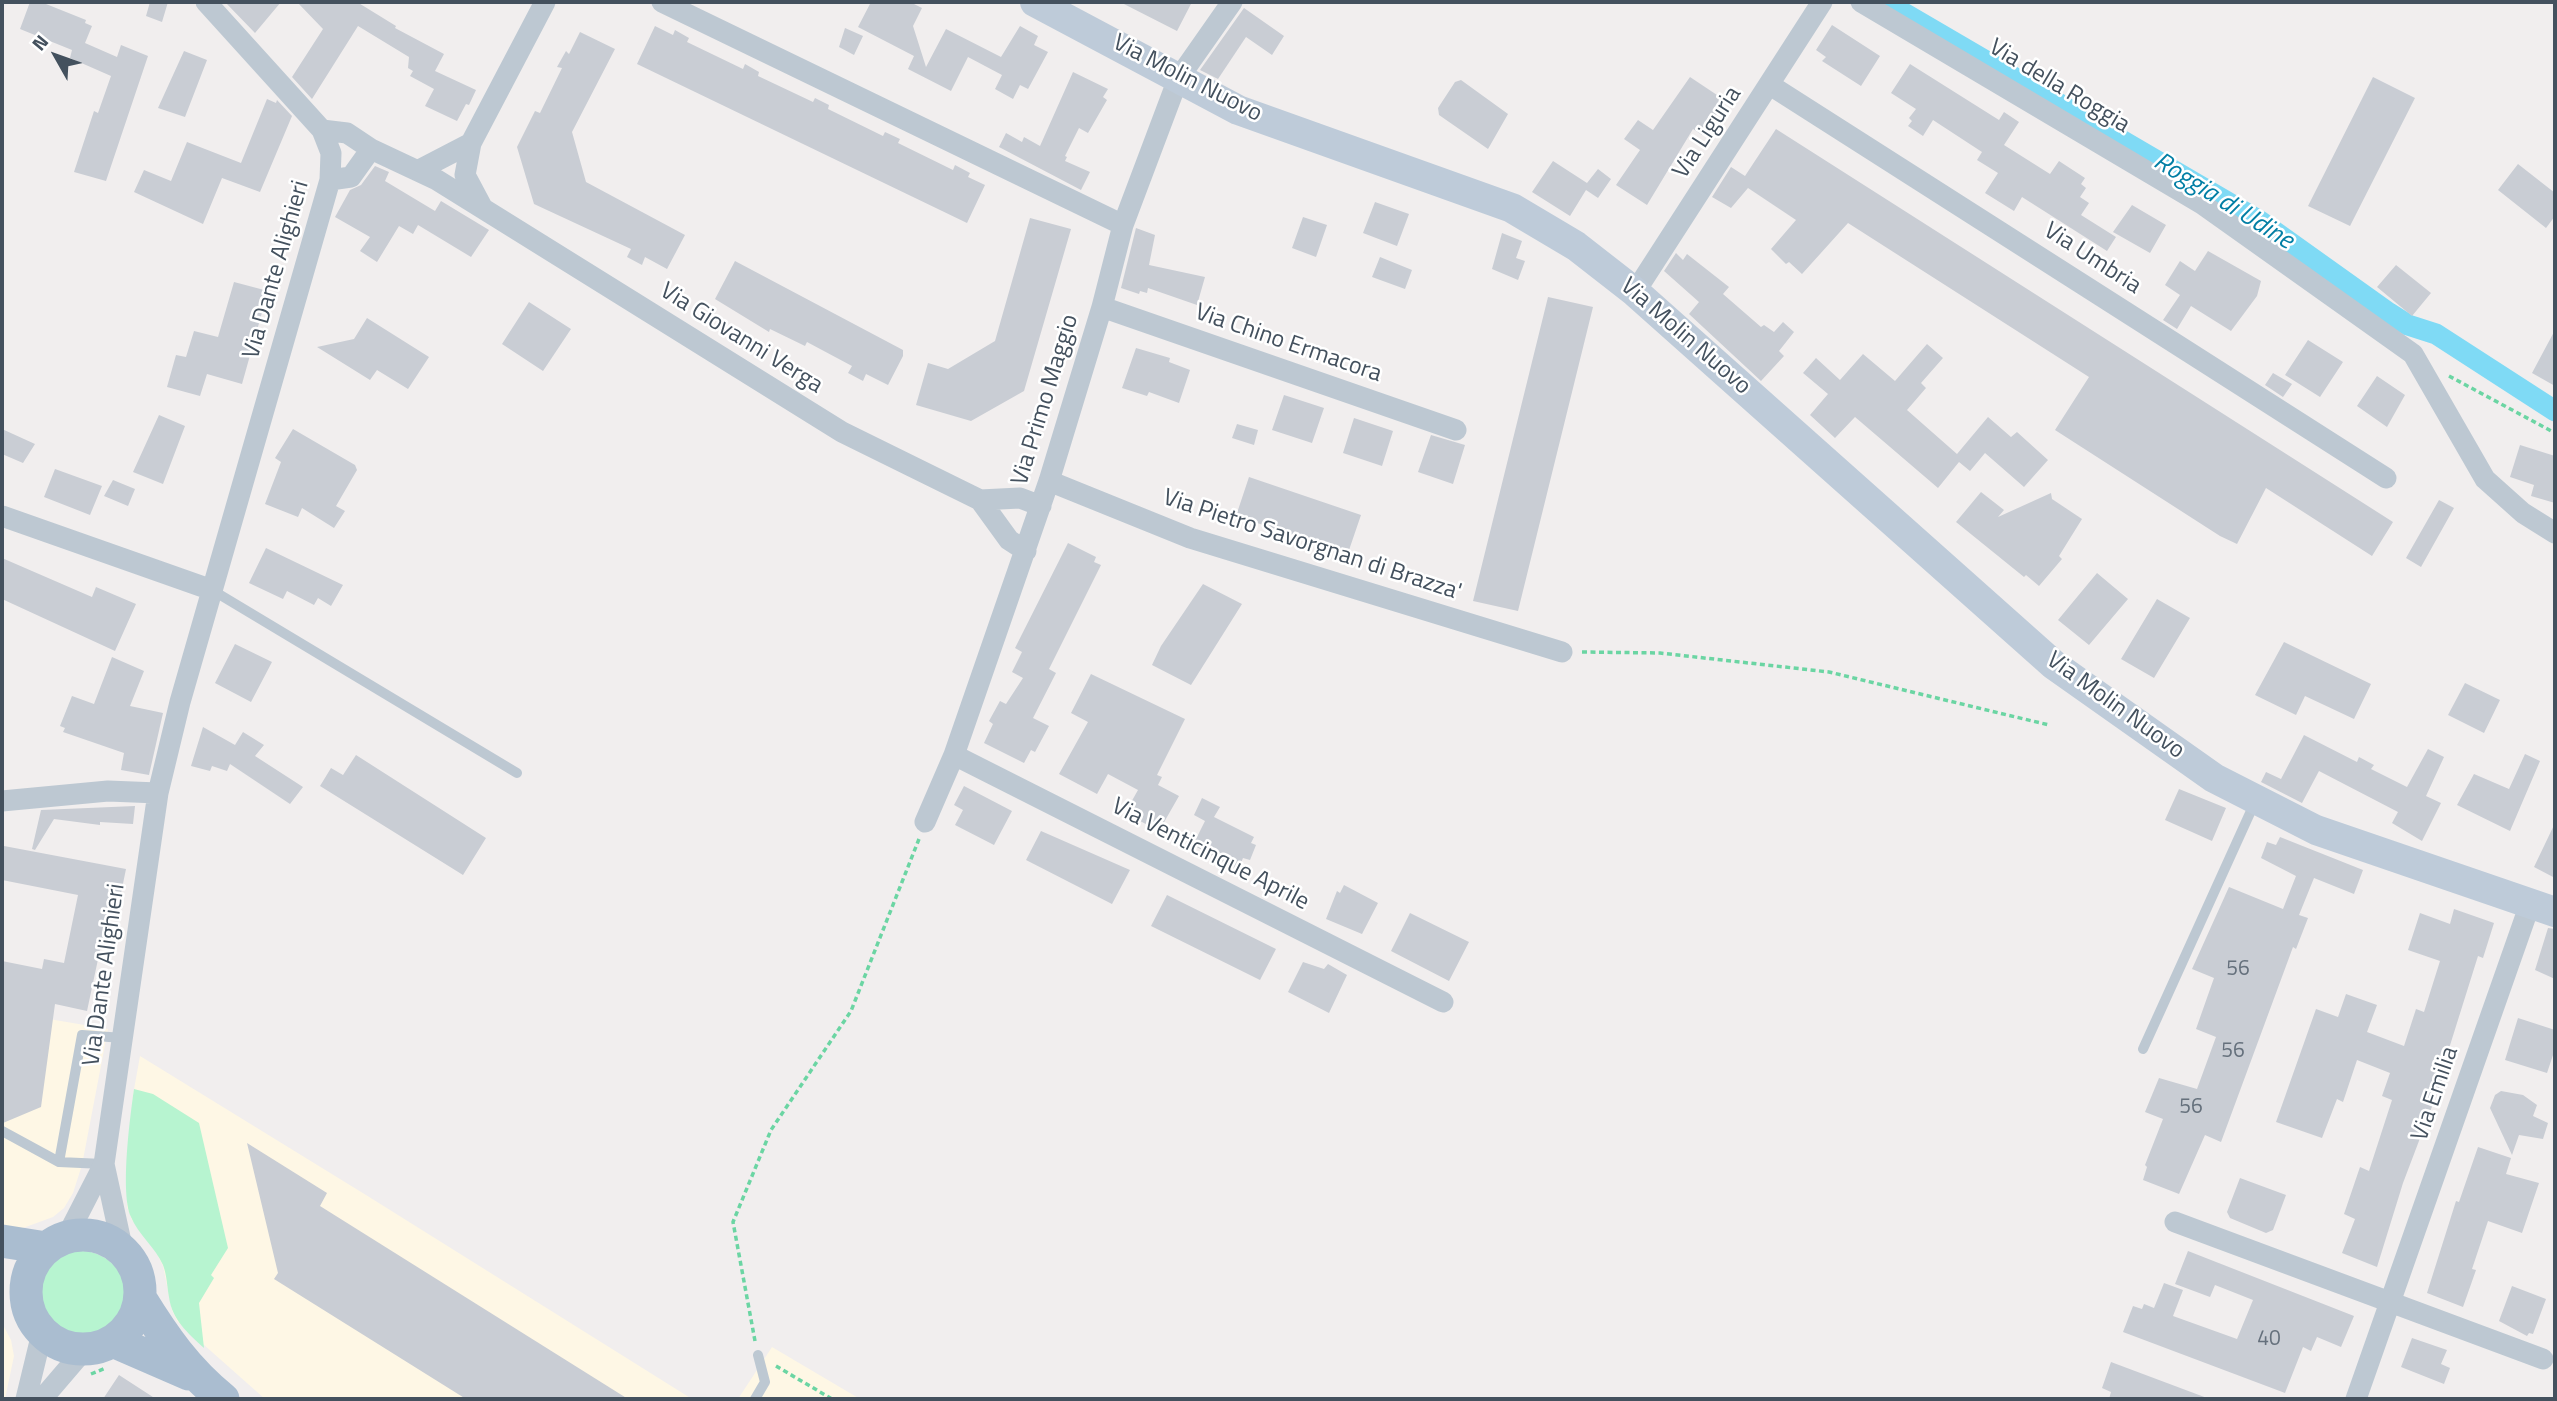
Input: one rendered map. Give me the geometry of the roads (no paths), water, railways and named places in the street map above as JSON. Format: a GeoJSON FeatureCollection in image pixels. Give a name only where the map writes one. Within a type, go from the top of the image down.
{"type":"FeatureCollection","features":[{"type":"Feature","properties":{"kind":"main road","name":"Via Molin Nuovo"},"geometry":{"type":"LineString","coordinates":[[1035,2],[1238,110],[1512,208],[1576,246],[1635,292],[2054,665],[2214,778],[2316,830],[2543,908]]}},
{"type":"Feature","properties":{"kind":"main road"},"geometry":{"type":"LineString","coordinates":[[2,1241],[56,1243],[96,1236],[123,1251],[134,1265],[140,1298],[166,1341],[194,1376],[223,1399]]}},
{"type":"Feature","properties":{"kind":"main road"},"geometry":{"type":"LineString","coordinates":[[56,1243],[33,1265],[14,1276],[29,1311],[43,1333],[62,1346],[98,1359],[194,1376]]}},
{"type":"Feature","properties":{"kind":"main road"},"geometry":{"type":"LineString","coordinates":[[98,1359],[131,1323],[140,1298]]}},
{"type":"Feature","properties":{"kind":"street","name":"Via Dante Alighieri"},"geometry":{"type":"LineString","coordinates":[[123,1251],[104,1164],[158,793],[180,702],[330,180],[331,153],[322,130],[206,2]]}},
{"type":"Feature","properties":{"kind":"street"},"geometry":{"type":"LineString","coordinates":[[483,208],[465,175],[471,143],[545,2]]}},
{"type":"Feature","properties":{"kind":"street"},"geometry":{"type":"LineString","coordinates":[[662,2],[1123,225]]}},
{"type":"Feature","properties":{"kind":"street","name":"Via Primo Maggio"},"geometry":{"type":"LineString","coordinates":[[925,822],[954,755],[1041,506],[1102,307],[1123,225],[1178,79],[1232,2]]}},
{"type":"Feature","properties":{"kind":"street","name":"Via Liguria"},"geometry":{"type":"LineString","coordinates":[[1635,292],[1822,2]]}},
{"type":"Feature","properties":{"kind":"street","name":"Via della Roggia"},"geometry":{"type":"LineString","coordinates":[[1861,2],[2202,204],[2413,354],[2485,479],[2523,513],[2555,533]]}},
{"type":"Feature","properties":{"kind":"street","name":"Via Umbria"},"geometry":{"type":"LineString","coordinates":[[1770,85],[2386,478]]}},
{"type":"Feature","properties":{"kind":"street","name":"Via Giovanni Verga"},"geometry":{"type":"LineString","coordinates":[[322,130],[347,133],[371,149],[419,170],[842,432],[980,500],[1009,540],[1026,551]]}},
{"type":"Feature","properties":{"kind":"street"},"geometry":{"type":"LineString","coordinates":[[419,170],[471,143]]}},
{"type":"Feature","properties":{"kind":"street"},"geometry":{"type":"LineString","coordinates":[[330,180],[351,177],[371,149]]}},
{"type":"Feature","properties":{"kind":"street","name":"Via Chino Ermacora"},"geometry":{"type":"LineString","coordinates":[[1102,307],[1456,430]]}},
{"type":"Feature","properties":{"kind":"street","name":"Via Pietro Savorgnan di Brazza'"},"geometry":{"type":"LineString","coordinates":[[1049,481],[1190,538],[1562,652]]}},
{"type":"Feature","properties":{"kind":"street","name":"Via Giovanni Verga"},"geometry":{"type":"LineString","coordinates":[[980,500],[1020,498],[1041,506]]}},
{"type":"Feature","properties":{"kind":"street"},"geometry":{"type":"LineString","coordinates":[[2,516],[212,590]]}},
{"type":"Feature","properties":{"kind":"street","name":"Via Venticinque Aprile"},"geometry":{"type":"LineString","coordinates":[[954,755],[1443,1002]]}},
{"type":"Feature","properties":{"kind":"street"},"geometry":{"type":"LineString","coordinates":[[2,802],[108,791],[158,793]]}},
{"type":"Feature","properties":{"kind":"street","name":"Via Emilia"},"geometry":{"type":"LineString","coordinates":[[2356,1399],[2543,908]]}},
{"type":"Feature","properties":{"kind":"street","name":"Via Dante Alighieri"},"geometry":{"type":"LineString","coordinates":[[56,1243],[104,1164]]}},
{"type":"Feature","properties":{"kind":"street"},"geometry":{"type":"LineString","coordinates":[[2175,1222],[2543,1359]]}},
{"type":"Feature","properties":{"kind":"street"},"geometry":{"type":"LineString","coordinates":[[26,1399],[43,1333]]}},
{"type":"Feature","properties":{"kind":"street"},"geometry":{"type":"LineString","coordinates":[[42,1399],[98,1359]]}},
{"type":"Feature","properties":{"kind":"lane"},"geometry":{"type":"LineString","coordinates":[[212,590],[517,773]]}},
{"type":"Feature","properties":{"kind":"lane"},"geometry":{"type":"LineString","coordinates":[[2143,1049],[2256,800]]}},
{"type":"Feature","properties":{"kind":"lane"},"geometry":{"type":"LineString","coordinates":[[60,1162],[82,1035],[123,1038]]}},
{"type":"Feature","properties":{"kind":"lane"},"geometry":{"type":"LineString","coordinates":[[2,1130],[60,1162],[104,1164]]}},
{"type":"Feature","properties":{"kind":"lane"},"geometry":{"type":"LineString","coordinates":[[755,1399],[765,1382],[758,1355]]}},
{"type":"Feature","properties":{"kind":"waterway","name":"Roggia di Udine"},"geometry":{"type":"LineString","coordinates":[[1885,2],[2260,221],[2389,313],[2408,325],[2436,334],[2555,411]]}}]}
